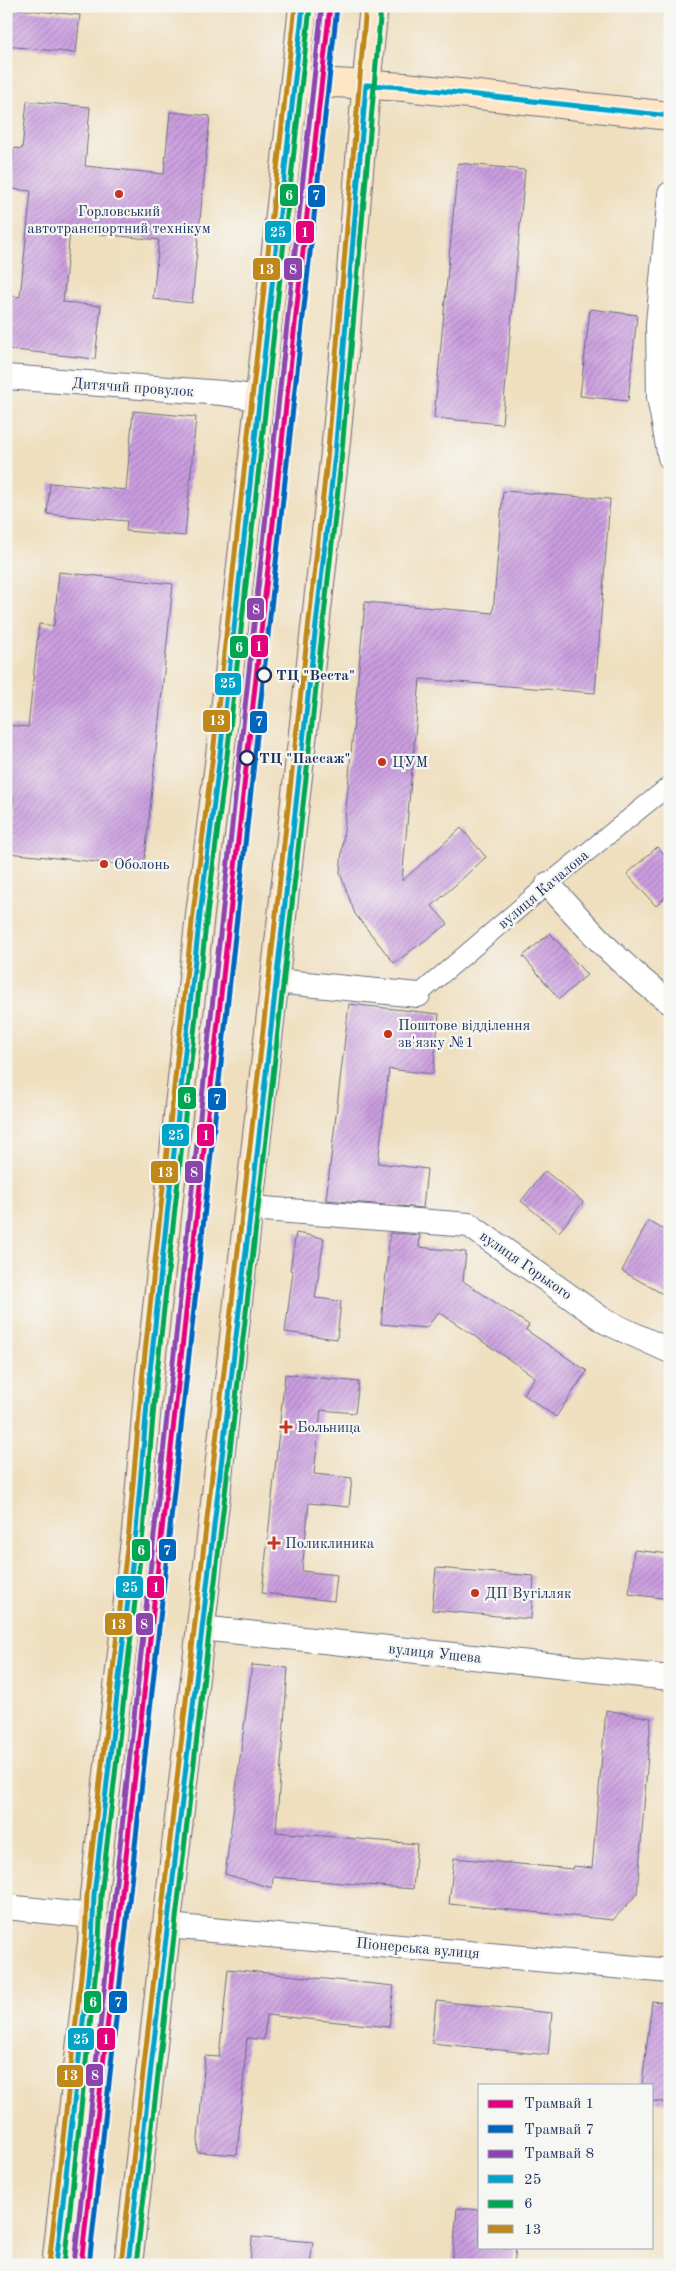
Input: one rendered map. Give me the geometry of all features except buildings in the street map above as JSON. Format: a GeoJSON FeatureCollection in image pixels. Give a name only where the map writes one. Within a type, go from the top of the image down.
{"type":"FeatureCollection","features":[{"type":"Feature","properties":{"kind":"main road"},"geometry":{"type":"LineString","coordinates":[[56,2265],[92,1941],[92,1916],[135,1540],[150,1371],[303,6]]}},
{"type":"Feature","properties":{"kind":"main road"},"geometry":{"type":"LineString","coordinates":[[128,2265],[200,1657],[201,1628],[251,1208],[335,454],[374,6]]}},
{"type":"Feature","properties":{"kind":"main road"},"geometry":{"type":"LineString","coordinates":[[295,82],[321,86],[335,83],[405,87],[670,116]]}},
{"type":"Feature","properties":{"kind":"street"},"geometry":{"type":"LineString","coordinates":[[670,194],[658,324],[659,397],[670,457]]}},
{"type":"Feature","properties":{"kind":"street","name":"Дитячий провулок"},"geometry":{"type":"LineString","coordinates":[[6,377],[260,398]]}},
{"type":"Feature","properties":{"kind":"street","name":"вулиця Качалова"},"geometry":{"type":"LineString","coordinates":[[418,995],[548,884],[670,785]]}},
{"type":"Feature","properties":{"kind":"street"},"geometry":{"type":"LineString","coordinates":[[548,884],[601,942],[649,988],[670,1002]]}},
{"type":"Feature","properties":{"kind":"street"},"geometry":{"type":"LineString","coordinates":[[275,981],[418,995]]}},
{"type":"Feature","properties":{"kind":"street","name":"вулиця Горького"},"geometry":{"type":"LineString","coordinates":[[251,1208],[469,1225],[606,1322],[670,1351]]}},
{"type":"Feature","properties":{"kind":"street","name":"вулиця Ушева"},"geometry":{"type":"LineString","coordinates":[[201,1628],[670,1678]]}},
{"type":"Feature","properties":{"kind":"street"},"geometry":{"type":"LineString","coordinates":[[6,1907],[92,1916]]}},
{"type":"Feature","properties":{"kind":"street","name":"Піонерська вулиця"},"geometry":{"type":"LineString","coordinates":[[167,1926],[670,1971]]}},
{"type":"Feature","properties":{"kind":"tram line","name":"8"},"geometry":{"type":"LineString","coordinates":[[74,2264],[322,6]]}},
{"type":"Feature","properties":{"kind":"tram line","name":"1"},"geometry":{"type":"LineString","coordinates":[[81,2265],[330,6]]}},
{"type":"Feature","properties":{"kind":"tram line","name":"7"},"geometry":{"type":"LineString","coordinates":[[89,2265],[337,7]]}},
{"type":"Feature","properties":{"kind":"transit line","name":"13"},"geometry":{"type":"LineString","coordinates":[[49,2264],[85,1940],[87,1894],[129,1530],[142,1380],[295,6]]}},
{"type":"Feature","properties":{"kind":"transit line","name":"25"},"geometry":{"type":"LineString","coordinates":[[56,2265],[92,1941],[94,1895],[136,1531],[149,1381],[200,914],[220,755],[303,6]]}},
{"type":"Feature","properties":{"kind":"transit line","name":"13"},"geometry":{"type":"LineString","coordinates":[[121,2264],[327,460],[366,6]]}},
{"type":"Feature","properties":{"kind":"transit line","name":"6"},"geometry":{"type":"LineString","coordinates":[[64,2265],[99,1942],[101,1896],[143,1532],[156,1382],[310,7]]}},
{"type":"Feature","properties":{"kind":"transit line","name":"6"},"geometry":{"type":"LineString","coordinates":[[136,2265],[266,1139],[341,462],[381,7]]}},
{"type":"Feature","properties":{"kind":"transit line","name":"25"},"geometry":{"type":"LineString","coordinates":[[128,2265],[251,1208],[335,454],[366,85],[405,87],[670,116]]}},
{"type":"Feature","properties":{"kind":"place","name":"Горловський автотранспортний технікум"},"geometry":{"type":"Point","coordinates":[119,194]}},
{"type":"Feature","properties":{"kind":"place","name":"ТЦ \"Веста\""},"geometry":{"type":"Point","coordinates":[264,675]}},
{"type":"Feature","properties":{"kind":"place","name":"ТЦ \"Пассаж\""},"geometry":{"type":"Point","coordinates":[247,758]}},
{"type":"Feature","properties":{"kind":"place","name":"ЦУМ"},"geometry":{"type":"Point","coordinates":[382,762]}},
{"type":"Feature","properties":{"kind":"place","name":"Оболонь"},"geometry":{"type":"Point","coordinates":[104,864]}},
{"type":"Feature","properties":{"kind":"place","name":"Поштове відділення зв'язку №1"},"geometry":{"type":"Point","coordinates":[388,1034]}},
{"type":"Feature","properties":{"kind":"place","name":"Больница"},"geometry":{"type":"Point","coordinates":[286,1427]}},
{"type":"Feature","properties":{"kind":"place","name":"Поликлиника"},"geometry":{"type":"Point","coordinates":[274,1543]}},
{"type":"Feature","properties":{"kind":"place","name":"ДП Вугілляк"},"geometry":{"type":"Point","coordinates":[475,1593]}}]}
